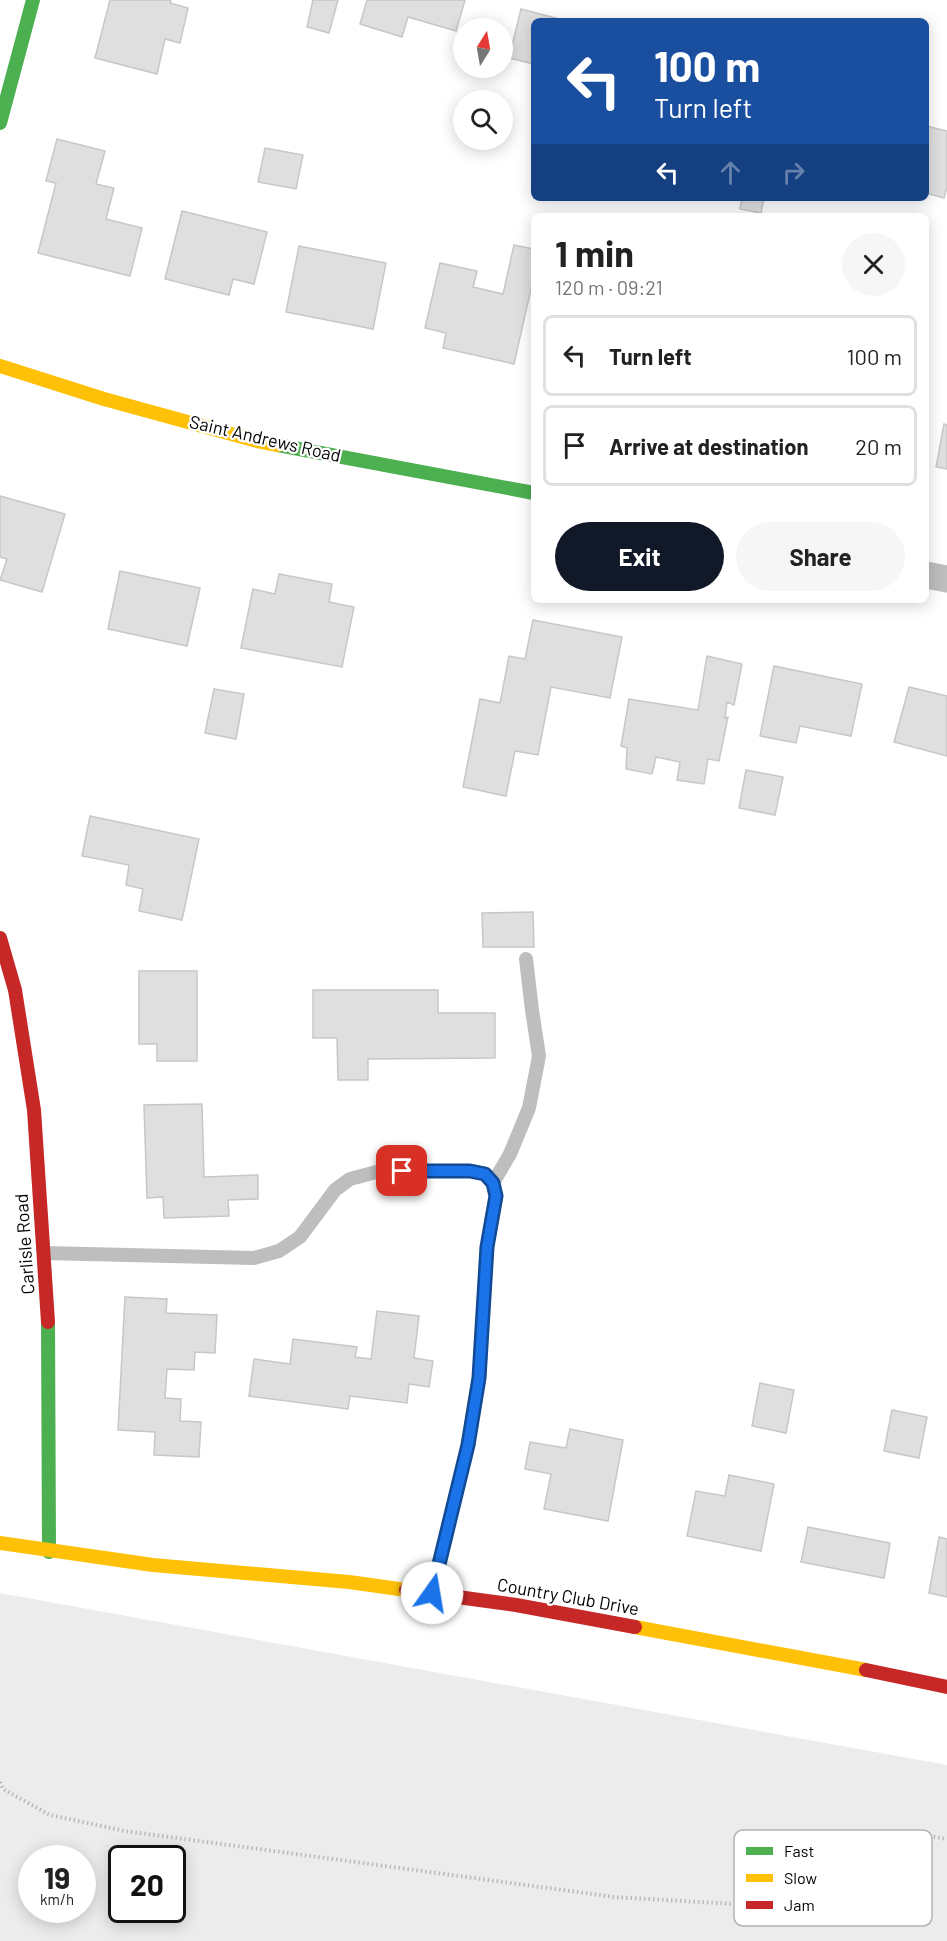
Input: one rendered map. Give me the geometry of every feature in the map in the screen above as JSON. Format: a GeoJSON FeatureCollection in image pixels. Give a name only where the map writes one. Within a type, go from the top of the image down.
{"type":"FeatureCollection","features":[{"type":"Feature","properties":{"kind":"street"},"geometry":{"type":"LineString","coordinates":[[0,123],[33,0]]}},
{"type":"Feature","properties":{"kind":"street","name":"Saint Andrews Road"},"geometry":{"type":"LineString","coordinates":[[0,366],[105,399],[257,441],[531,492]]}},
{"type":"Feature","properties":{"kind":"street"},"geometry":{"type":"LineString","coordinates":[[929,576],[947,579]]}},
{"type":"Feature","properties":{"kind":"street","name":"Carlisle Road"},"geometry":{"type":"LineString","coordinates":[[0,938],[15,990],[34,1110],[48,1311],[49,1552]]}},
{"type":"Feature","properties":{"kind":"street","name":"Country Club Drive"},"geometry":{"type":"LineString","coordinates":[[0,1543],[49,1552],[153,1565],[350,1582],[528,1607],[947,1687]]}},
{"type":"Feature","properties":{"kind":"lane"},"geometry":{"type":"LineString","coordinates":[[493,1183],[510,1154],[529,1108],[539,1056],[531,1010],[526,959]]}},
{"type":"Feature","properties":{"kind":"lane"},"geometry":{"type":"LineString","coordinates":[[44,1253],[254,1258],[279,1251],[300,1237],[335,1190],[350,1179],[380,1171],[470,1171],[485,1174],[493,1183],[496,1196],[487,1247],[479,1378],[468,1445],[432,1593]]}},
{"type":"Feature","properties":{"kind":"path"},"geometry":{"type":"LineString","coordinates":[[0,1782],[3,1789],[50,1815],[125,1831],[615,1897],[734,1904]]}},
{"type":"Feature","properties":{"kind":"path"},"geometry":{"type":"LineString","coordinates":[[932,1836],[947,1839]]}},
{"type":"Feature","properties":{"kind":"shaded area"},"geometry":{"type":"Polygon","coordinates":[[[0,1593],[947,1765],[947,1941],[0,1941],[0,1593]]]}},
{"type":"Feature","properties":{"kind":"building"},"geometry":{"type":"Polygon","coordinates":[[[110,0],[171,0],[170,3],[188,8],[180,43],[165,39],[157,74],[95,58],[110,0]]]}},
{"type":"Feature","properties":{"kind":"building"},"geometry":{"type":"Polygon","coordinates":[[[313,0],[338,0],[329,33],[307,27],[313,0]]]}},
{"type":"Feature","properties":{"kind":"building"},"geometry":{"type":"Polygon","coordinates":[[[367,0],[465,0],[460,18],[453,18],[453,30],[408,17],[402,37],[360,24],[367,0]]]}},
{"type":"Feature","properties":{"kind":"building"},"geometry":{"type":"Polygon","coordinates":[[[521,9],[556,18],[531,18],[531,63],[513,59],[513,42],[521,9]]]}},
{"type":"Feature","properties":{"kind":"building"},"geometry":{"type":"Polygon","coordinates":[[[929,127],[947,131],[947,187],[944,198],[929,194],[929,127]]]}},
{"type":"Feature","properties":{"kind":"building"},"geometry":{"type":"Polygon","coordinates":[[[57,139],[105,151],[96,184],[114,188],[106,219],[142,228],[130,276],[38,253],[56,183],[46,181],[57,139]]]}},
{"type":"Feature","properties":{"kind":"building"},"geometry":{"type":"Polygon","coordinates":[[[265,148],[303,155],[296,189],[258,182],[265,148]]]}},
{"type":"Feature","properties":{"kind":"building"},"geometry":{"type":"Polygon","coordinates":[[[741,201],[763,201],[761,213],[740,209],[741,201]]]}},
{"type":"Feature","properties":{"kind":"building"},"geometry":{"type":"Polygon","coordinates":[[[182,211],[267,232],[254,284],[233,279],[229,295],[165,279],[182,211]]]}},
{"type":"Feature","properties":{"kind":"building"},"geometry":{"type":"Polygon","coordinates":[[[514,245],[531,248],[531,289],[514,364],[443,348],[446,333],[425,328],[440,263],[477,271],[473,287],[503,294],[514,245]]]}},
{"type":"Feature","properties":{"kind":"building"},"geometry":{"type":"Polygon","coordinates":[[[299,246],[386,263],[373,329],[286,312],[299,246]]]}},
{"type":"Feature","properties":{"kind":"building"},"geometry":{"type":"Polygon","coordinates":[[[944,424],[947,425],[947,469],[936,467],[944,424]]]}},
{"type":"Feature","properties":{"kind":"building"},"geometry":{"type":"Polygon","coordinates":[[[0,496],[65,514],[42,592],[0,580],[7,559],[0,557],[0,496]]]}},
{"type":"Feature","properties":{"kind":"building"},"geometry":{"type":"Polygon","coordinates":[[[120,571],[200,588],[187,646],[108,629],[120,571]]]}},
{"type":"Feature","properties":{"kind":"building"},"geometry":{"type":"Polygon","coordinates":[[[279,574],[332,584],[329,602],[354,607],[342,667],[241,648],[253,589],[275,594],[279,574]]]}},
{"type":"Feature","properties":{"kind":"building"},"geometry":{"type":"Polygon","coordinates":[[[533,620],[622,637],[610,698],[551,687],[538,755],[515,751],[506,796],[463,787],[480,699],[500,703],[509,656],[525,659],[533,620]]]}},
{"type":"Feature","properties":{"kind":"building"},"geometry":{"type":"Polygon","coordinates":[[[707,656],[742,664],[734,705],[727,702],[725,718],[728,717],[719,761],[708,759],[704,784],[677,780],[680,762],[656,757],[652,774],[626,769],[627,748],[621,746],[629,699],[698,710],[707,656]]]}},
{"type":"Feature","properties":{"kind":"building"},"geometry":{"type":"Polygon","coordinates":[[[774,666],[862,684],[851,736],[800,726],[796,743],[760,736],[774,666]]]}},
{"type":"Feature","properties":{"kind":"building"},"geometry":{"type":"Polygon","coordinates":[[[909,687],[947,696],[947,756],[894,742],[909,687]]]}},
{"type":"Feature","properties":{"kind":"building"},"geometry":{"type":"Polygon","coordinates":[[[214,689],[244,694],[236,739],[205,733],[214,689]]]}},
{"type":"Feature","properties":{"kind":"building"},"geometry":{"type":"Polygon","coordinates":[[[746,770],[783,777],[775,815],[739,808],[746,770]]]}},
{"type":"Feature","properties":{"kind":"building"},"geometry":{"type":"Polygon","coordinates":[[[90,816],[199,839],[182,920],[139,911],[143,889],[126,885],[129,865],[82,856],[90,816]]]}},
{"type":"Feature","properties":{"kind":"building"},"geometry":{"type":"Polygon","coordinates":[[[533,912],[534,947],[483,947],[482,913],[533,912]]]}},
{"type":"Feature","properties":{"kind":"building"},"geometry":{"type":"Polygon","coordinates":[[[139,971],[197,971],[197,1061],[157,1061],[157,1044],[139,1044],[139,971]]]}},
{"type":"Feature","properties":{"kind":"building"},"geometry":{"type":"Polygon","coordinates":[[[313,990],[438,990],[438,1013],[495,1013],[495,1058],[368,1059],[368,1080],[338,1080],[337,1038],[313,1038],[313,990]]]}},
{"type":"Feature","properties":{"kind":"building"},"geometry":{"type":"Polygon","coordinates":[[[202,1104],[204,1177],[258,1175],[258,1199],[228,1200],[229,1216],[164,1218],[163,1197],[147,1198],[144,1105],[202,1104]]]}},
{"type":"Feature","properties":{"kind":"building"},"geometry":{"type":"Polygon","coordinates":[[[125,1297],[167,1299],[166,1313],[217,1315],[215,1353],[195,1352],[194,1370],[167,1369],[165,1398],[181,1399],[180,1421],[201,1422],[199,1457],[154,1455],[155,1432],[118,1430],[125,1297]]]}},
{"type":"Feature","properties":{"kind":"building"},"geometry":{"type":"Polygon","coordinates":[[[377,1311],[419,1316],[414,1358],[433,1361],[429,1387],[409,1384],[407,1403],[350,1396],[348,1409],[249,1396],[254,1359],[290,1364],[293,1339],[357,1347],[355,1357],[371,1359],[377,1311]]]}},
{"type":"Feature","properties":{"kind":"building"},"geometry":{"type":"Polygon","coordinates":[[[760,1383],[794,1390],[786,1433],[752,1426],[760,1383]]]}},
{"type":"Feature","properties":{"kind":"building"},"geometry":{"type":"Polygon","coordinates":[[[892,1410],[927,1417],[919,1458],[884,1451],[892,1410]]]}},
{"type":"Feature","properties":{"kind":"building"},"geometry":{"type":"Polygon","coordinates":[[[570,1429],[623,1440],[608,1521],[544,1509],[551,1474],[525,1469],[530,1442],[566,1448],[570,1429]]]}},
{"type":"Feature","properties":{"kind":"building"},"geometry":{"type":"Polygon","coordinates":[[[729,1475],[774,1484],[761,1551],[687,1536],[696,1491],[725,1496],[729,1475]]]}},
{"type":"Feature","properties":{"kind":"building"},"geometry":{"type":"Polygon","coordinates":[[[808,1527],[890,1543],[884,1578],[801,1562],[808,1527]]]}},
{"type":"Feature","properties":{"kind":"building"},"geometry":{"type":"Polygon","coordinates":[[[939,1537],[947,1539],[947,1597],[929,1593],[939,1537]]]}},
{"type":"Feature","properties":{"kind":"traffic: fast"},"geometry":{"type":"LineString","coordinates":[[0,123],[33,0]]}},
{"type":"Feature","properties":{"kind":"traffic: fast"},"geometry":{"type":"LineString","coordinates":[[278,445],[531,492]]}},
{"type":"Feature","properties":{"kind":"traffic: fast"},"geometry":{"type":"LineString","coordinates":[[48,1322],[49,1552]]}},
{"type":"Feature","properties":{"kind":"traffic: slow"},"geometry":{"type":"LineString","coordinates":[[0,366],[104,399],[278,445]]}},
{"type":"Feature","properties":{"kind":"traffic: slow"},"geometry":{"type":"LineString","coordinates":[[0,1543],[153,1565],[349,1582],[406,1590]]}},
{"type":"Feature","properties":{"kind":"traffic: slow"},"geometry":{"type":"LineString","coordinates":[[635,1627],[866,1670]]}},
{"type":"Feature","properties":{"kind":"traffic: jam"},"geometry":{"type":"LineString","coordinates":[[0,938],[15,990],[34,1110],[48,1322]]}},
{"type":"Feature","properties":{"kind":"traffic: jam"},"geometry":{"type":"LineString","coordinates":[[406,1590],[516,1605],[635,1627]]}},
{"type":"Feature","properties":{"kind":"traffic: jam"},"geometry":{"type":"LineString","coordinates":[[866,1670],[947,1687]]}},
{"type":"Feature","properties":{"kind":"route"},"geometry":{"type":"LineString","coordinates":[[402,1171],[470,1171],[485,1174],[493,1183],[496,1196],[487,1247],[479,1378],[468,1445],[432,1593]]}}]}
